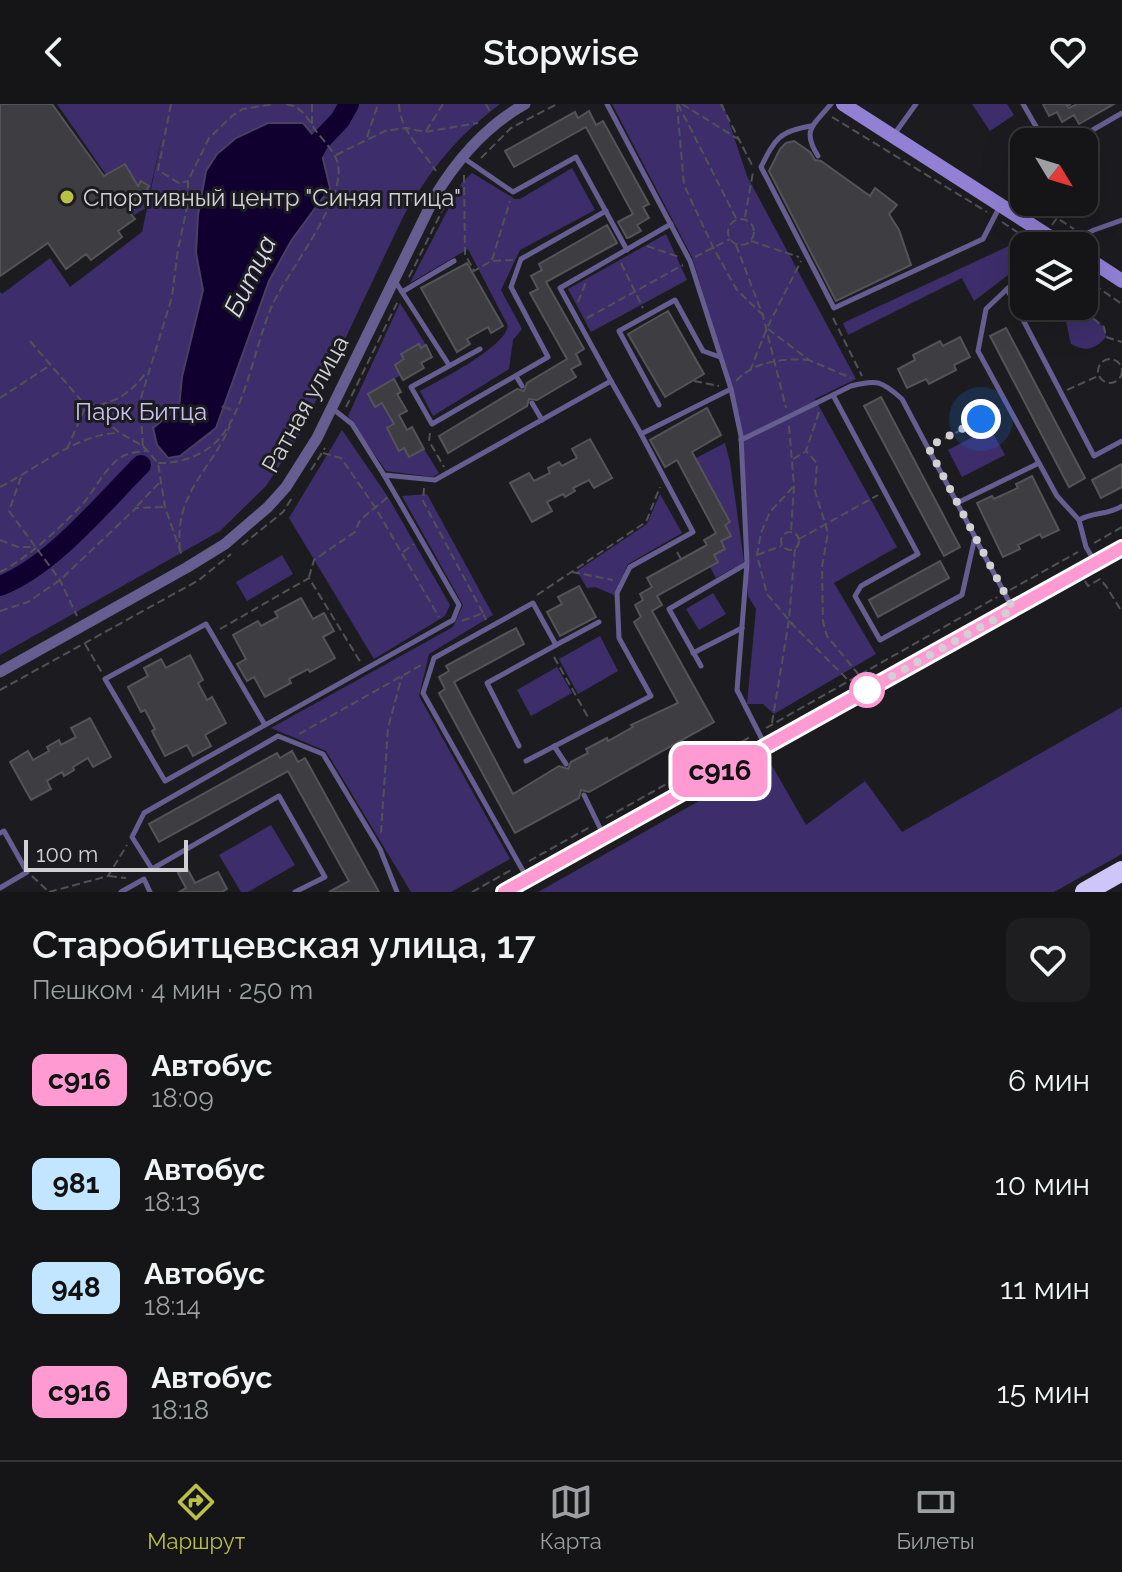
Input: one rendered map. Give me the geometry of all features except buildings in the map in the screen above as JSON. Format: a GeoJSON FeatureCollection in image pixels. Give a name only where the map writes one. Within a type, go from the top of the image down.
{"type":"FeatureCollection","features":[{"type":"Feature","properties":{"kind":"highway"},"geometry":{"type":"LineString","coordinates":[[1085,892],[1122,871]]}},
{"type":"Feature","properties":{"kind":"street","name":"Ратная улица"},"geometry":{"type":"LineString","coordinates":[[0,672],[186,568],[249,527],[286,487],[337,412],[394,280],[435,196],[461,157],[495,123],[525,104]]}},
{"type":"Feature","properties":{"kind":"street"},"geometry":{"type":"LineString","coordinates":[[843,104],[997,212],[1036,232]]}},
{"type":"Feature","properties":{"kind":"street"},"geometry":{"type":"LineString","coordinates":[[1098,265],[1122,281]]}},
{"type":"Feature","properties":{"kind":"street"},"geometry":{"type":"LineString","coordinates":[[504,892],[524,872],[762,739],[1013,609],[1122,548]]}},
{"type":"Feature","properties":{"kind":"lane"},"geometry":{"type":"LineString","coordinates":[[607,104],[690,261],[731,389],[741,440],[747,563],[737,690],[762,739]]}},
{"type":"Feature","properties":{"kind":"lane"},"geometry":{"type":"LineString","coordinates":[[818,156],[809,142],[811,126],[831,104]]}},
{"type":"Feature","properties":{"kind":"lane"},"geometry":{"type":"LineString","coordinates":[[893,137],[916,104]]}},
{"type":"Feature","properties":{"kind":"lane"},"geometry":{"type":"LineString","coordinates":[[1023,104],[1037,128]]}},
{"type":"Feature","properties":{"kind":"lane"},"geometry":{"type":"LineString","coordinates":[[1096,128],[1122,113]]}},
{"type":"Feature","properties":{"kind":"lane"},"geometry":{"type":"LineString","coordinates":[[811,126],[789,130],[772,145],[761,167],[834,308],[983,239],[997,212]]}},
{"type":"Feature","properties":{"kind":"lane"},"geometry":{"type":"LineString","coordinates":[[461,157],[513,192],[576,157],[627,250]]}},
{"type":"Feature","properties":{"kind":"lane"},"geometry":{"type":"LineString","coordinates":[[480,349],[411,387],[432,424],[548,357],[511,287],[521,259],[606,211]]}},
{"type":"Feature","properties":{"kind":"lane"},"geometry":{"type":"LineString","coordinates":[[1090,232],[1122,220]]}},
{"type":"Feature","properties":{"kind":"lane"},"geometry":{"type":"LineString","coordinates":[[526,761],[651,696],[619,638],[617,593],[630,567],[693,532],[560,288],[671,224]]}},
{"type":"Feature","properties":{"kind":"lane"},"geometry":{"type":"LineString","coordinates":[[402,292],[454,261]]}},
{"type":"Feature","properties":{"kind":"lane"},"geometry":{"type":"LineString","coordinates":[[394,280],[449,365]]}},
{"type":"Feature","properties":{"kind":"lane"},"geometry":{"type":"LineString","coordinates":[[1010,287],[986,309],[978,351],[1057,496],[1079,520],[1086,547],[1096,563]]}},
{"type":"Feature","properties":{"kind":"lane"},"geometry":{"type":"LineString","coordinates":[[1007,289],[1010,294]]}},
{"type":"Feature","properties":{"kind":"lane"},"geometry":{"type":"LineString","coordinates":[[659,405],[619,331],[675,300],[703,351],[721,357]]}},
{"type":"Feature","properties":{"kind":"lane"},"geometry":{"type":"LineString","coordinates":[[1024,320],[1094,456],[1122,441]]}},
{"type":"Feature","properties":{"kind":"lane"},"geometry":{"type":"LineString","coordinates":[[516,376],[522,386]]}},
{"type":"Feature","properties":{"kind":"lane"},"geometry":{"type":"LineString","coordinates":[[384,475],[435,480],[611,381]]}},
{"type":"Feature","properties":{"kind":"lane"},"geometry":{"type":"LineString","coordinates":[[741,440],[865,382],[883,383],[902,399],[1013,609]]}},
{"type":"Feature","properties":{"kind":"lane"},"geometry":{"type":"LineString","coordinates":[[641,434],[713,395],[731,389]]}},
{"type":"Feature","properties":{"kind":"lane"},"geometry":{"type":"LineString","coordinates":[[833,395],[918,554],[861,586],[855,596],[880,640],[962,595],[975,537]]}},
{"type":"Feature","properties":{"kind":"lane"},"geometry":{"type":"LineString","coordinates":[[532,403],[542,420]]}},
{"type":"Feature","properties":{"kind":"lane"},"geometry":{"type":"LineString","coordinates":[[265,725],[206,624],[105,679],[165,781],[453,620],[459,605],[352,424],[337,412]]}},
{"type":"Feature","properties":{"kind":"lane"},"geometry":{"type":"LineString","coordinates":[[957,503],[1039,463]]}},
{"type":"Feature","properties":{"kind":"lane"},"geometry":{"type":"LineString","coordinates":[[1079,520],[1092,513],[1111,513],[1122,506]]}},
{"type":"Feature","properties":{"kind":"lane"},"geometry":{"type":"LineString","coordinates":[[701,666],[669,609],[747,563]]}},
{"type":"Feature","properties":{"kind":"lane"},"geometry":{"type":"LineString","coordinates":[[524,872],[423,693],[434,658],[533,603],[556,645]]}},
{"type":"Feature","properties":{"kind":"lane"},"geometry":{"type":"LineString","coordinates":[[519,746],[487,683],[599,622]]}},
{"type":"Feature","properties":{"kind":"lane"},"geometry":{"type":"LineString","coordinates":[[693,653],[742,628]]}},
{"type":"Feature","properties":{"kind":"lane"},"geometry":{"type":"LineString","coordinates":[[152,869],[132,837],[144,813],[278,736],[323,754],[380,849],[397,892]]}},
{"type":"Feature","properties":{"kind":"lane"},"geometry":{"type":"LineString","coordinates":[[554,746],[566,764]]}},
{"type":"Feature","properties":{"kind":"lane"},"geometry":{"type":"LineString","coordinates":[[584,795],[600,830]]}},
{"type":"Feature","properties":{"kind":"lane"},"geometry":{"type":"LineString","coordinates":[[121,892],[144,879],[152,869],[279,796],[325,877],[295,892]]}},
{"type":"Feature","properties":{"kind":"lane"},"geometry":{"type":"LineString","coordinates":[[0,833],[4,831],[27,872],[0,888]]}},
{"type":"Feature","properties":{"kind":"lane"},"geometry":{"type":"LineString","coordinates":[[144,879],[150,892]]}},
{"type":"Feature","properties":{"kind":"path"},"geometry":{"type":"LineString","coordinates":[[171,104],[158,170],[179,183],[188,181]]}},
{"type":"Feature","properties":{"kind":"path"},"geometry":{"type":"LineString","coordinates":[[143,446],[140,401],[172,297],[188,203],[188,181],[209,138],[232,116],[243,109],[274,104]]}},
{"type":"Feature","properties":{"kind":"path"},"geometry":{"type":"LineString","coordinates":[[30,341],[86,406],[120,433],[143,446],[158,463],[165,507],[181,555],[179,527],[183,507],[232,420],[272,304],[334,199],[339,178],[339,163],[334,155],[300,109],[285,104]]}},
{"type":"Feature","properties":{"kind":"path"},"geometry":{"type":"LineString","coordinates":[[312,104],[312,126]]}},
{"type":"Feature","properties":{"kind":"path"},"geometry":{"type":"LineString","coordinates":[[366,139],[372,130],[378,104]]}},
{"type":"Feature","properties":{"kind":"path"},"geometry":{"type":"LineString","coordinates":[[399,104],[399,116],[438,174]]}},
{"type":"Feature","properties":{"kind":"path"},"geometry":{"type":"LineString","coordinates":[[425,132],[443,104]]}},
{"type":"Feature","properties":{"kind":"path"},"geometry":{"type":"LineString","coordinates":[[486,104],[492,118]]}},
{"type":"Feature","properties":{"kind":"path"},"geometry":{"type":"LineString","coordinates":[[474,165],[511,128],[557,104]]}},
{"type":"Feature","properties":{"kind":"path"},"geometry":{"type":"LineString","coordinates":[[679,104],[739,139]]}},
{"type":"Feature","properties":{"kind":"path"},"geometry":{"type":"LineString","coordinates":[[679,104],[737,220]]}},
{"type":"Feature","properties":{"kind":"path"},"geometry":{"type":"LineString","coordinates":[[679,104],[684,185],[737,290],[763,316]]}},
{"type":"Feature","properties":{"kind":"path"},"geometry":{"type":"LineString","coordinates":[[824,112],[997,212],[1021,232]]}},
{"type":"Feature","properties":{"kind":"path"},"geometry":{"type":"LineString","coordinates":[[334,155],[385,131],[406,128],[425,132],[487,122]]}},
{"type":"Feature","properties":{"kind":"path"},"geometry":{"type":"LineString","coordinates":[[744,218],[754,170]]}},
{"type":"Feature","properties":{"kind":"path"},"geometry":{"type":"LineString","coordinates":[[337,412],[402,292],[454,185],[464,175],[465,254],[474,271],[491,261],[521,259]]}},
{"type":"Feature","properties":{"kind":"path"},"geometry":{"type":"LineString","coordinates":[[491,261],[513,192]]}},
{"type":"Feature","properties":{"kind":"path"},"geometry":{"type":"LineString","coordinates":[[744,218],[730,225],[730,239],[736,245],[767,328],[788,417],[794,486],[791,532]]}},
{"type":"Feature","properties":{"kind":"path"},"geometry":{"type":"LineString","coordinates":[[736,245],[745,245],[754,234],[744,218]]}},
{"type":"Feature","properties":{"kind":"path"},"geometry":{"type":"LineString","coordinates":[[579,322],[730,239]]}},
{"type":"Feature","properties":{"kind":"path"},"geometry":{"type":"LineString","coordinates":[[750,371],[767,328],[802,258],[751,241]]}},
{"type":"Feature","properties":{"kind":"path"},"geometry":{"type":"LineString","coordinates":[[638,243],[690,261]]}},
{"type":"Feature","properties":{"kind":"path"},"geometry":{"type":"LineString","coordinates":[[617,255],[646,316]]}},
{"type":"Feature","properties":{"kind":"path"},"geometry":{"type":"LineString","coordinates":[[573,312],[591,270]]}},
{"type":"Feature","properties":{"kind":"path"},"geometry":{"type":"LineString","coordinates":[[1098,288],[1122,304]]}},
{"type":"Feature","properties":{"kind":"path"},"geometry":{"type":"LineString","coordinates":[[832,317],[863,379],[845,385]]}},
{"type":"Feature","properties":{"kind":"path"},"geometry":{"type":"LineString","coordinates":[[1095,320],[1104,327],[1106,337],[1122,342]]}},
{"type":"Feature","properties":{"kind":"path"},"geometry":{"type":"LineString","coordinates":[[767,328],[809,360],[855,380]]}},
{"type":"Feature","properties":{"kind":"path"},"geometry":{"type":"LineString","coordinates":[[694,381],[731,389],[739,377],[775,361],[809,360]]}},
{"type":"Feature","properties":{"kind":"path"},"geometry":{"type":"LineString","coordinates":[[1105,360],[1116,360],[1121,365],[1121,376],[1116,381],[1107,383],[1099,376],[1098,368],[1105,360]]}},
{"type":"Feature","properties":{"kind":"path"},"geometry":{"type":"LineString","coordinates":[[0,398],[50,365]]}},
{"type":"Feature","properties":{"kind":"path"},"geometry":{"type":"LineString","coordinates":[[86,406],[105,405],[129,393],[138,386],[148,369]]}},
{"type":"Feature","properties":{"kind":"path"},"geometry":{"type":"LineString","coordinates":[[1061,393],[1099,376]]}},
{"type":"Feature","properties":{"kind":"path"},"geometry":{"type":"LineString","coordinates":[[792,459],[806,451],[822,400]]}},
{"type":"Feature","properties":{"kind":"path"},"geometry":{"type":"LineString","coordinates":[[928,447],[1008,405]]}},
{"type":"Feature","properties":{"kind":"path"},"geometry":{"type":"LineString","coordinates":[[67,449],[86,406]]}},
{"type":"Feature","properties":{"kind":"path"},"geometry":{"type":"LineString","coordinates":[[158,463],[171,464],[209,447],[232,420]]}},
{"type":"Feature","properties":{"kind":"path"},"geometry":{"type":"LineString","coordinates":[[432,424],[429,441],[448,473]]}},
{"type":"Feature","properties":{"kind":"path"},"geometry":{"type":"LineString","coordinates":[[0,487],[81,440],[98,434],[120,433]]}},
{"type":"Feature","properties":{"kind":"path"},"geometry":{"type":"LineString","coordinates":[[307,476],[329,440]]}},
{"type":"Feature","properties":{"kind":"path"},"geometry":{"type":"LineString","coordinates":[[0,572],[22,561],[86,500],[118,458],[148,451]]}},
{"type":"Feature","properties":{"kind":"path"},"geometry":{"type":"LineString","coordinates":[[806,451],[817,463],[815,491],[828,533],[822,567],[823,622],[827,636],[859,675]]}},
{"type":"Feature","properties":{"kind":"path"},"geometry":{"type":"LineString","coordinates":[[323,452],[341,458],[375,507],[444,625]]}},
{"type":"Feature","properties":{"kind":"path"},"geometry":{"type":"LineString","coordinates":[[21,477],[9,511],[60,580],[75,608],[77,621]]}},
{"type":"Feature","properties":{"kind":"path"},"geometry":{"type":"LineString","coordinates":[[425,479],[423,501],[490,627]]}},
{"type":"Feature","properties":{"kind":"path"},"geometry":{"type":"LineString","coordinates":[[533,603],[538,593],[646,522],[663,479]]}},
{"type":"Feature","properties":{"kind":"path"},"geometry":{"type":"LineString","coordinates":[[0,611],[28,602],[60,580],[161,481]]}},
{"type":"Feature","properties":{"kind":"path"},"geometry":{"type":"LineString","coordinates":[[794,486],[770,512],[761,533],[757,555],[767,594],[849,681]]}},
{"type":"Feature","properties":{"kind":"path"},"geometry":{"type":"LineString","coordinates":[[0,690],[199,580],[283,512],[299,488]]}},
{"type":"Feature","properties":{"kind":"path"},"geometry":{"type":"LineString","coordinates":[[212,633],[309,578],[314,560],[355,532],[360,520],[394,492]]}},
{"type":"Feature","properties":{"kind":"path"},"geometry":{"type":"LineString","coordinates":[[472,892],[524,872],[762,739],[772,724],[789,620],[795,549],[799,539],[884,492]]}},
{"type":"Feature","properties":{"kind":"path"},"geometry":{"type":"LineString","coordinates":[[136,508],[165,507]]}},
{"type":"Feature","properties":{"kind":"path"},"geometry":{"type":"LineString","coordinates":[[772,724],[1122,527]]}},
{"type":"Feature","properties":{"kind":"path"},"geometry":{"type":"LineString","coordinates":[[791,532],[799,539]]}},
{"type":"Feature","properties":{"kind":"path"},"geometry":{"type":"LineString","coordinates":[[782,545],[782,536],[791,532]]}},
{"type":"Feature","properties":{"kind":"path"},"geometry":{"type":"LineString","coordinates":[[402,552],[421,539]]}},
{"type":"Feature","properties":{"kind":"path"},"geometry":{"type":"LineString","coordinates":[[0,540],[18,547],[34,547]]}},
{"type":"Feature","properties":{"kind":"path"},"geometry":{"type":"LineString","coordinates":[[672,544],[681,559]]}},
{"type":"Feature","properties":{"kind":"path"},"geometry":{"type":"LineString","coordinates":[[757,555],[782,545]]}},
{"type":"Feature","properties":{"kind":"path"},"geometry":{"type":"LineString","coordinates":[[782,545],[789,550],[795,549]]}},
{"type":"Feature","properties":{"kind":"path"},"geometry":{"type":"LineString","coordinates":[[1071,556],[1088,586],[1100,579],[1122,612]]}},
{"type":"Feature","properties":{"kind":"path"},"geometry":{"type":"LineString","coordinates":[[571,572],[623,581]]}},
{"type":"Feature","properties":{"kind":"path"},"geometry":{"type":"LineString","coordinates":[[309,578],[365,670]]}},
{"type":"Feature","properties":{"kind":"path"},"geometry":{"type":"LineString","coordinates":[[466,621],[483,613]]}},
{"type":"Feature","properties":{"kind":"path"},"geometry":{"type":"LineString","coordinates":[[85,643],[102,673]]}},
{"type":"Feature","properties":{"kind":"path"},"geometry":{"type":"LineString","coordinates":[[549,649],[593,726]]}},
{"type":"Feature","properties":{"kind":"path"},"geometry":{"type":"LineString","coordinates":[[288,740],[434,658]]}},
{"type":"Feature","properties":{"kind":"path"},"geometry":{"type":"LineString","coordinates":[[380,849],[388,728],[402,676]]}},
{"type":"Feature","properties":{"kind":"path"},"geometry":{"type":"LineString","coordinates":[[108,876],[132,837]]}},
{"type":"Feature","properties":{"kind":"path"},"geometry":{"type":"LineString","coordinates":[[27,872],[49,892],[108,876],[144,879]]}},
{"type":"Feature","properties":{"kind":"green space","name":"Парк Битца"},"geometry":{"type":"Polygon","coordinates":[[[57,104],[500,104],[457,142],[413,200],[299,436],[266,486],[220,531],[0,655],[0,292],[2,294],[50,258],[70,287],[142,232],[163,132],[146,208],[134,215],[57,104]]]}},
{"type":"Feature","properties":{"kind":"green space"},"geometry":{"type":"Polygon","coordinates":[[[612,104],[723,104],[747,176],[856,379],[815,399],[897,547],[834,583],[876,654],[774,714],[763,704],[747,704],[756,609],[748,596],[744,456],[733,392],[692,257],[612,104]]]}},
{"type":"Feature","properties":{"kind":"green space"},"geometry":{"type":"Polygon","coordinates":[[[972,104],[1007,104],[1014,115],[990,131],[972,104]]]}},
{"type":"Feature","properties":{"kind":"green space"},"geometry":{"type":"Polygon","coordinates":[[[572,168],[595,210],[520,250],[501,290],[522,329],[513,340],[509,369],[433,416],[420,391],[484,353],[504,335],[508,326],[468,249],[410,283],[461,184],[472,173],[520,199],[572,168]]]}},
{"type":"Feature","properties":{"kind":"green space"},"geometry":{"type":"Polygon","coordinates":[[[666,234],[687,280],[591,332],[568,289],[666,234]]]}},
{"type":"Feature","properties":{"kind":"green space"},"geometry":{"type":"Polygon","coordinates":[[[1010,245],[1010,274],[974,301],[962,278],[848,335],[843,323],[1010,245]]]}},
{"type":"Feature","properties":{"kind":"green space"},"geometry":{"type":"Polygon","coordinates":[[[400,303],[426,345],[404,359],[401,375],[368,394],[375,406],[382,403],[398,422],[387,428],[399,450],[404,448],[409,457],[424,449],[439,473],[433,477],[386,471],[348,416],[400,303]]]}},
{"type":"Feature","properties":{"kind":"green space"},"geometry":{"type":"Polygon","coordinates":[[[1066,320],[1095,320],[1104,327],[1106,337],[1098,345],[1081,348],[1071,344],[1066,320]]]}},
{"type":"Feature","properties":{"kind":"green space"},"geometry":{"type":"Polygon","coordinates":[[[990,428],[1005,455],[962,477],[948,450],[990,428]]]}},
{"type":"Feature","properties":{"kind":"green space"},"geometry":{"type":"Polygon","coordinates":[[[342,430],[388,497],[450,605],[445,616],[374,659],[289,518],[342,430]]]}},
{"type":"Feature","properties":{"kind":"green space"},"geometry":{"type":"Polygon","coordinates":[[[725,443],[744,562],[716,578],[710,567],[718,562],[714,555],[721,541],[731,536],[725,525],[730,522],[696,458],[725,443]]]}},
{"type":"Feature","properties":{"kind":"green space"},"geometry":{"type":"Polygon","coordinates":[[[427,494],[493,615],[429,654],[419,696],[510,859],[451,892],[411,892],[326,751],[271,728],[453,627],[463,605],[402,496],[427,494]]]}},
{"type":"Feature","properties":{"kind":"green space"},"geometry":{"type":"Polygon","coordinates":[[[660,494],[682,533],[628,564],[614,595],[595,587],[587,588],[577,571],[647,524],[660,494]]]}},
{"type":"Feature","properties":{"kind":"green space"},"geometry":{"type":"Polygon","coordinates":[[[282,555],[293,574],[247,601],[236,582],[282,555]]]}},
{"type":"Feature","properties":{"kind":"green space"},"geometry":{"type":"Polygon","coordinates":[[[713,593],[726,614],[699,630],[686,609],[713,593]]]}},
{"type":"Feature","properties":{"kind":"green space"},"geometry":{"type":"Polygon","coordinates":[[[600,636],[618,671],[578,694],[559,659],[600,636]]]}},
{"type":"Feature","properties":{"kind":"green space"},"geometry":{"type":"Polygon","coordinates":[[[557,667],[572,693],[531,716],[517,690],[557,667]]]}},
{"type":"Feature","properties":{"kind":"green space"},"geometry":{"type":"Polygon","coordinates":[[[1122,707],[1122,854],[1054,892],[538,892],[722,788],[771,764],[806,825],[865,781],[902,832],[1122,707]]]}},
{"type":"Feature","properties":{"kind":"green space"},"geometry":{"type":"Polygon","coordinates":[[[271,825],[295,865],[248,892],[241,892],[219,855],[271,825]]]}},
{"type":"Feature","properties":{"kind":"water"},"geometry":{"type":"Polygon","coordinates":[[[268,123],[303,123],[319,142],[330,188],[291,241],[269,281],[216,428],[180,456],[168,458],[157,445],[153,428],[179,407],[182,377],[203,290],[196,253],[198,215],[206,171],[217,154],[236,138],[268,123]]]}},
{"type":"Feature","properties":{"kind":"waterway","name":"Битца"},"geometry":{"type":"LineString","coordinates":[[306,166],[319,142],[340,120],[349,104]]}},
{"type":"Feature","properties":{"kind":"waterway"},"geometry":{"type":"LineString","coordinates":[[223,407],[230,409]]}},
{"type":"Feature","properties":{"kind":"waterway","name":"Битца"},"geometry":{"type":"LineString","coordinates":[[0,586],[19,577],[57,549],[141,465]]}},
{"type":"Feature","properties":{"kind":"bus line","name":"с916"},"geometry":{"type":"LineString","coordinates":[[504,892],[1122,548]]}},
{"type":"Feature","properties":{"kind":"place","name":"Спортивный центр \"Синяя птица\""},"geometry":{"type":"Point","coordinates":[67,197]}},
{"type":"Feature","properties":{"kind":"route"},"geometry":{"type":"LineString","coordinates":[[867,690],[1013,609],[928,447],[981,419]]}}]}
